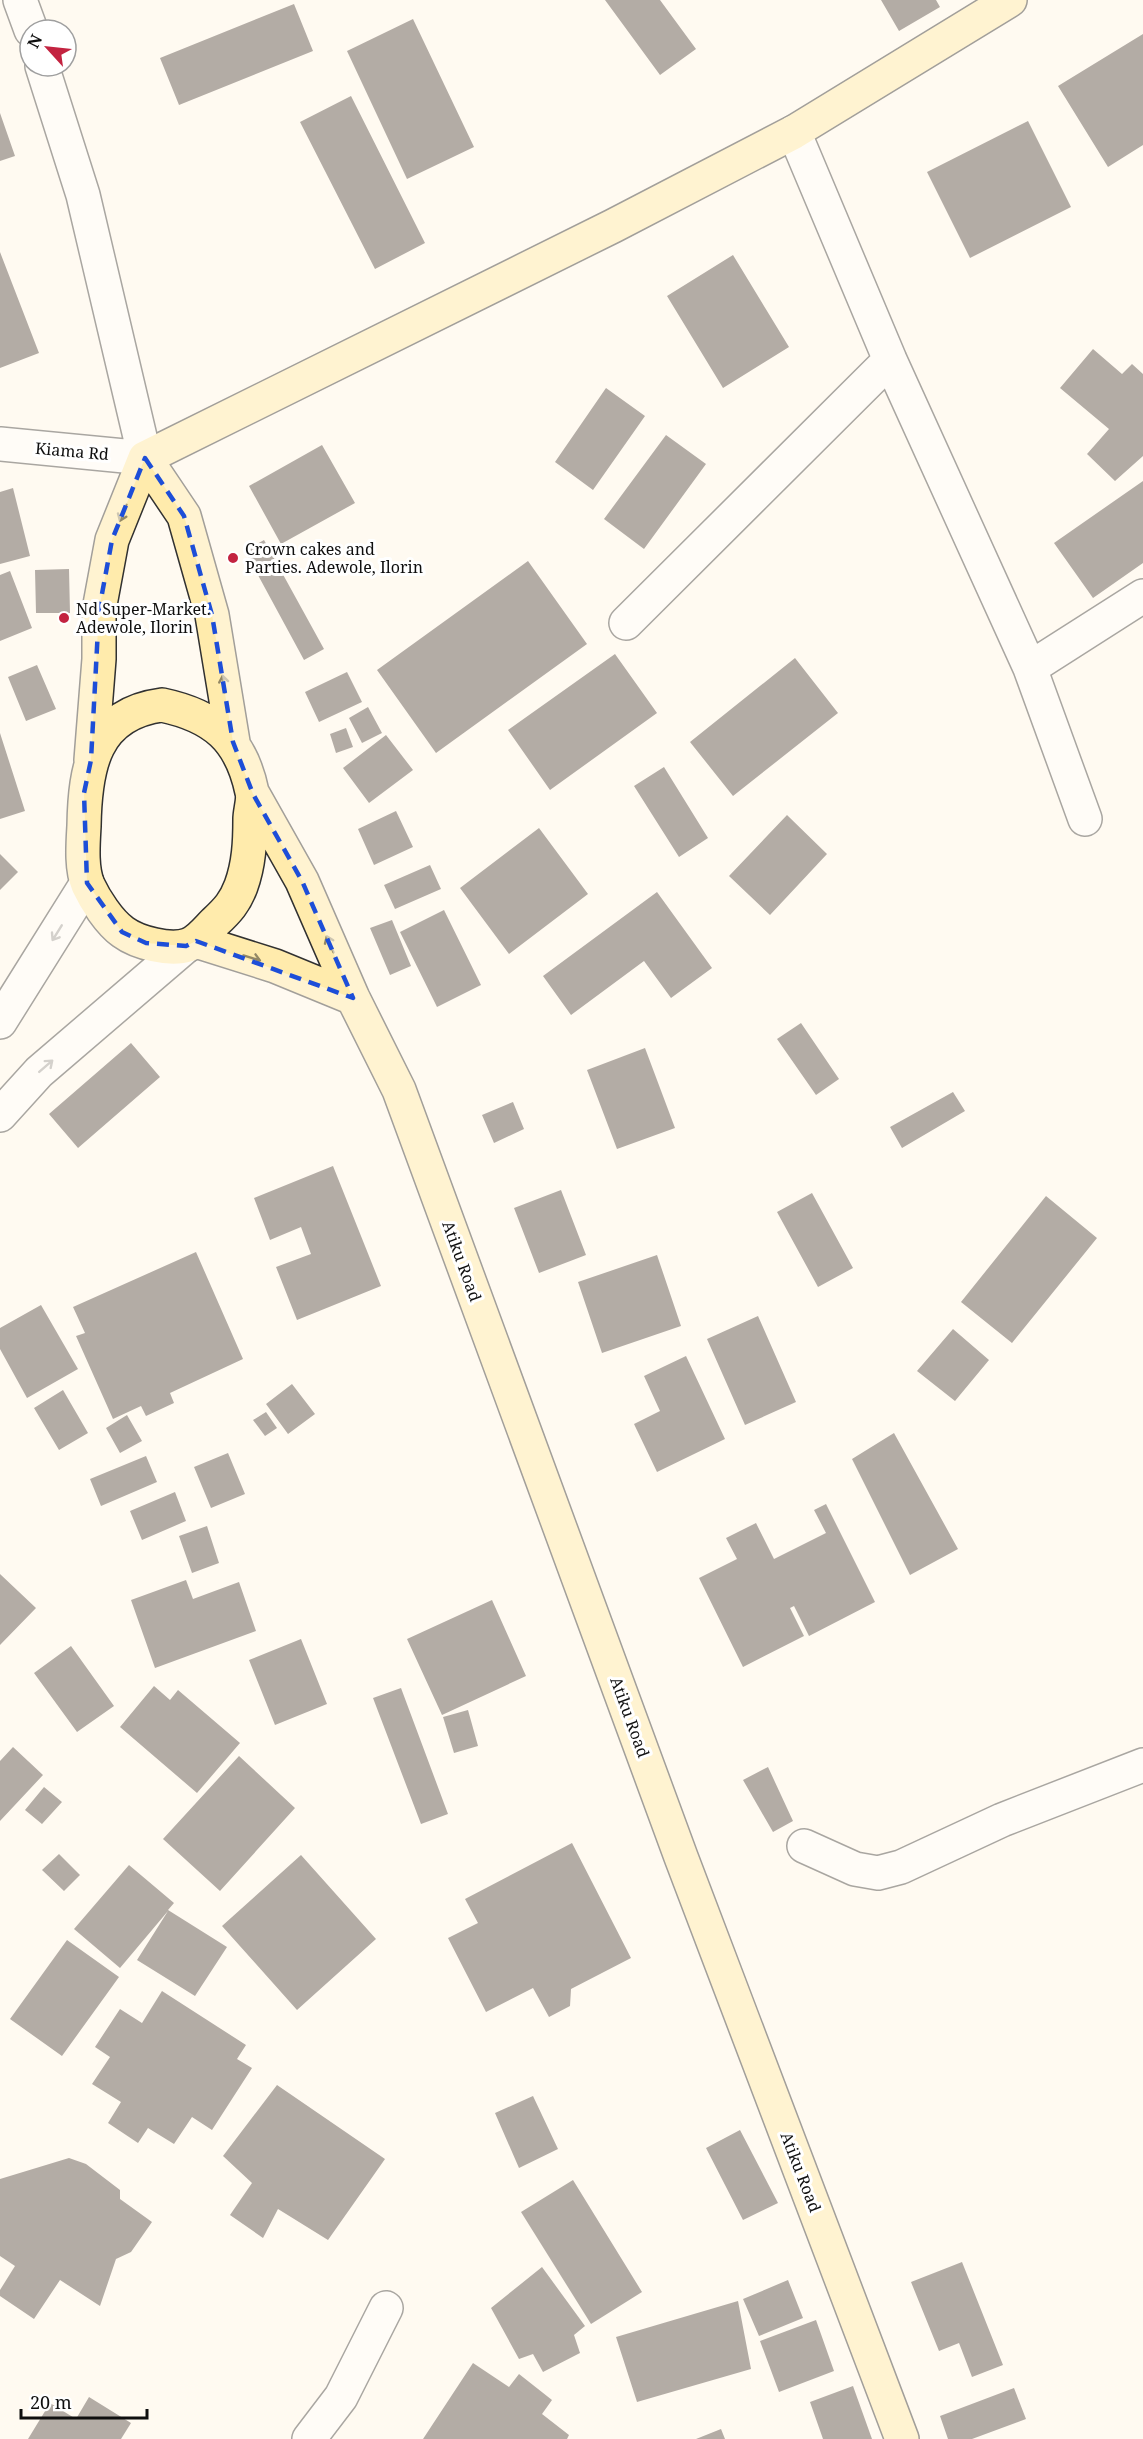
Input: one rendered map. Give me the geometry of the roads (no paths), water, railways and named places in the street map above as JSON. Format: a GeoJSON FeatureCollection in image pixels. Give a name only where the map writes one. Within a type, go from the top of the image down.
{"type":"FeatureCollection","features":[{"type":"Feature","properties":{"kind":"street"},"geometry":{"type":"LineString","coordinates":[[20,0],[27,18]]}},
{"type":"Feature","properties":{"kind":"street"},"geometry":{"type":"LineString","coordinates":[[353,998],[275,966],[191,943],[146,943],[123,932],[101,907],[87,883],[83,844],[84,793],[91,759],[99,659],[99,610],[112,540],[145,458],[602,231],[794,132],[1010,0]]}},
{"type":"Feature","properties":{"kind":"street"},"geometry":{"type":"LineString","coordinates":[[0,1115],[39,1072],[235,903],[250,850],[253,794],[234,742],[213,615],[184,516],[145,458],[83,195],[46,78]]}},
{"type":"Feature","properties":{"kind":"street"},"geometry":{"type":"LineString","coordinates":[[794,132],[890,360],[1030,668],[1084,819]]}},
{"type":"Feature","properties":{"kind":"street"},"geometry":{"type":"LineString","coordinates":[[626,623],[890,360]]}},
{"type":"Feature","properties":{"kind":"street","name":"Kiama Rd"},"geometry":{"type":"LineString","coordinates":[[0,444],[145,458]]}},
{"type":"Feature","properties":{"kind":"street"},"geometry":{"type":"LineString","coordinates":[[1030,668],[1143,596]]}},
{"type":"Feature","properties":{"kind":"street"},"geometry":{"type":"LineString","coordinates":[[91,759],[102,738],[118,719],[140,708],[162,705],[188,710],[208,721],[234,742]]}},
{"type":"Feature","properties":{"kind":"street","name":"Atiku Road"},"geometry":{"type":"LineString","coordinates":[[253,794],[302,881],[353,998],[399,1090],[681,1857],[902,2439]]}},
{"type":"Feature","properties":{"kind":"street"},"geometry":{"type":"LineString","coordinates":[[0,1022],[87,883]]}},
{"type":"Feature","properties":{"kind":"street"},"geometry":{"type":"LineString","coordinates":[[804,1846],[855,1869],[878,1873],[901,1868],[1002,1820],[1143,1765]]}},
{"type":"Feature","properties":{"kind":"street"},"geometry":{"type":"LineString","coordinates":[[309,2439],[340,2397],[386,2308]]}},
{"type":"Feature","properties":{"kind":"place","name":"Crown cakes and Parties. Adewole, Ilorin"},"geometry":{"type":"Point","coordinates":[233,558]}},
{"type":"Feature","properties":{"kind":"place","name":"Nd Super-Market. Adewole, Ilorin"},"geometry":{"type":"Point","coordinates":[64,618]}}]}
